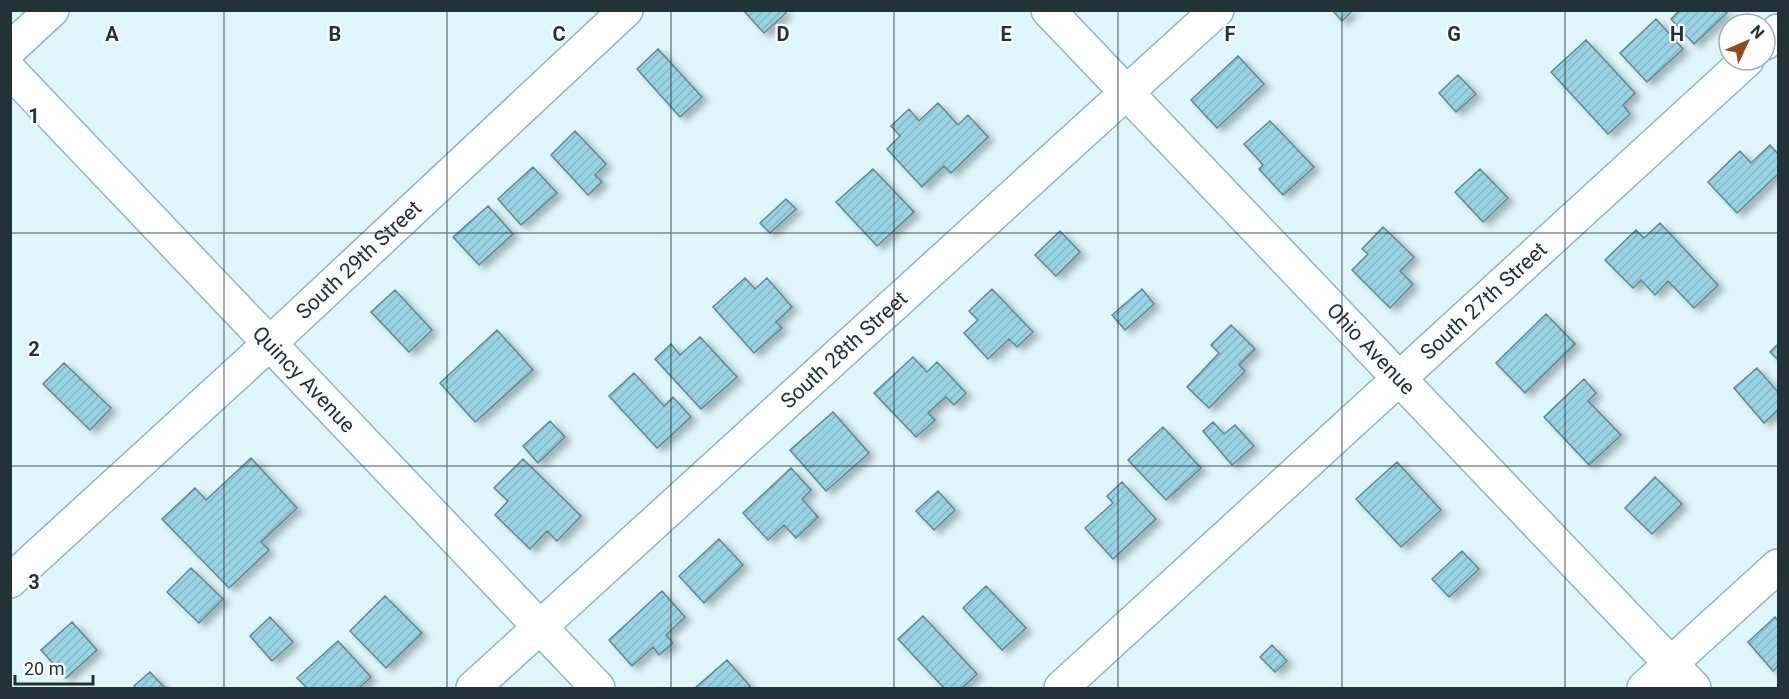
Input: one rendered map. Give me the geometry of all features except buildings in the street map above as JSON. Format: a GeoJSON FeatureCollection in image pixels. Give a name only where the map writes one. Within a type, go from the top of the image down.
{"type":"FeatureCollection","features":[{"type":"Feature","properties":{"kind":"street"},"geometry":{"type":"LineString","coordinates":[[10,49],[52,10]]}},
{"type":"Feature","properties":{"kind":"street","name":"South 29th Street"},"geometry":{"type":"LineString","coordinates":[[10,581],[270,343],[626,10]]}},
{"type":"Feature","properties":{"kind":"street","name":"Ohio Avenue"},"geometry":{"type":"LineString","coordinates":[[1048,10],[1694,688]]}},
{"type":"Feature","properties":{"kind":"street","name":"South 28th Street"},"geometry":{"type":"LineString","coordinates":[[473,688],[1217,10]]}},
{"type":"Feature","properties":{"kind":"street","name":"Quincy Avenue"},"geometry":{"type":"LineString","coordinates":[[10,71],[598,688]]}},
{"type":"Feature","properties":{"kind":"street","name":"South 27th Street"},"geometry":{"type":"LineString","coordinates":[[1061,688],[1734,72]]}},
{"type":"Feature","properties":{"kind":"street"},"geometry":{"type":"LineString","coordinates":[[1644,688],[1779,566]]}}]}
